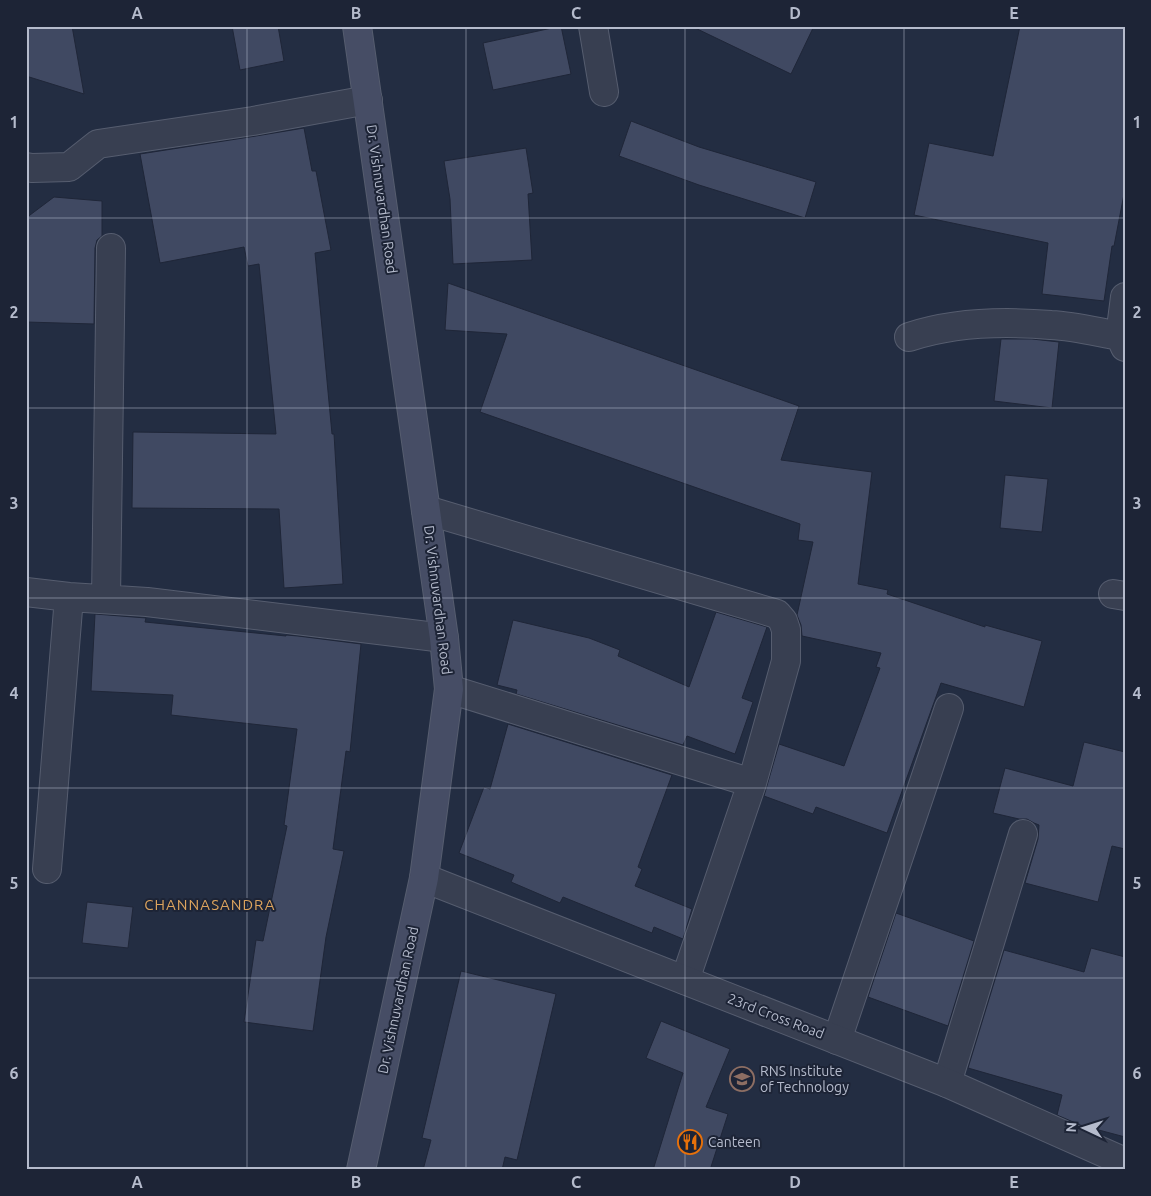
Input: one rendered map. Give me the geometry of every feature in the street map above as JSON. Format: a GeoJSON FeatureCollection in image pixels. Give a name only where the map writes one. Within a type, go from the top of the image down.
{"type":"FeatureCollection","features":[{"type":"Feature","properties":{"kind":"main road","name":"Dr. Vishnuvardhan Road"},"geometry":{"type":"LineString","coordinates":[[357,26],[444,638],[449,689],[424,878],[361,1170]]}},
{"type":"Feature","properties":{"kind":"street"},"geometry":{"type":"LineString","coordinates":[[593,26],[604,92]]}},
{"type":"Feature","properties":{"kind":"street"},"geometry":{"type":"LineString","coordinates":[[26,167],[69,167],[98,144],[253,121],[368,100]]}},
{"type":"Feature","properties":{"kind":"street"},"geometry":{"type":"LineString","coordinates":[[106,599],[111,248]]}},
{"type":"Feature","properties":{"kind":"street"},"geometry":{"type":"LineString","coordinates":[[909,336],[966,325],[1004,323],[1052,325],[1122,342],[1125,297]]}},
{"type":"Feature","properties":{"kind":"street"},"geometry":{"type":"LineString","coordinates":[[426,510],[777,614],[783,621],[786,630],[786,660],[752,783],[685,980]]}},
{"type":"Feature","properties":{"kind":"street"},"geometry":{"type":"LineString","coordinates":[[26,592],[147,602],[444,638]]}},
{"type":"Feature","properties":{"kind":"street"},"geometry":{"type":"LineString","coordinates":[[47,869],[70,596]]}},
{"type":"Feature","properties":{"kind":"street"},"geometry":{"type":"LineString","coordinates":[[449,689],[752,783]]}},
{"type":"Feature","properties":{"kind":"street"},"geometry":{"type":"LineString","coordinates":[[837,1040],[949,708]]}},
{"type":"Feature","properties":{"kind":"street"},"geometry":{"type":"LineString","coordinates":[[947,1083],[1023,834]]}},
{"type":"Feature","properties":{"kind":"street","name":"23rd Cross Road"},"geometry":{"type":"LineString","coordinates":[[424,878],[947,1083],[1125,1162]]}},
{"type":"Feature","properties":{"kind":"building"},"geometry":{"type":"Polygon","coordinates":[[[26,26],[72,26],[84,94],[26,76],[26,26]]]}},
{"type":"Feature","properties":{"kind":"building"},"geometry":{"type":"Polygon","coordinates":[[[232,26],[278,26],[284,61],[240,70],[232,26]]]}},
{"type":"Feature","properties":{"kind":"building"},"geometry":{"type":"Polygon","coordinates":[[[561,26],[571,74],[493,90],[483,43],[561,26]]]}},
{"type":"Feature","properties":{"kind":"building"},"geometry":{"type":"Polygon","coordinates":[[[691,26],[814,26],[791,74],[691,26]]]}},
{"type":"Feature","properties":{"kind":"building"},"geometry":{"type":"Polygon","coordinates":[[[1020,26],[1125,26],[1125,189],[1114,246],[1112,246],[1104,301],[1042,294],[1048,243],[914,215],[929,143],[993,156],[1020,26]]]}},
{"type":"Feature","properties":{"kind":"building"},"geometry":{"type":"Polygon","coordinates":[[[631,121],[699,147],[816,182],[805,218],[699,185],[619,156],[631,121]]]}},
{"type":"Feature","properties":{"kind":"building"},"geometry":{"type":"Polygon","coordinates":[[[304,128],[312,171],[316,171],[331,250],[315,253],[332,434],[334,434],[343,584],[284,588],[279,509],[132,508],[133,432],[276,434],[259,264],[248,266],[244,247],[160,263],[140,154],[304,128]]]}},
{"type":"Feature","properties":{"kind":"building"},"geometry":{"type":"Polygon","coordinates":[[[526,148],[533,193],[528,194],[532,260],[453,264],[450,199],[444,161],[526,148]]]}},
{"type":"Feature","properties":{"kind":"building"},"geometry":{"type":"Polygon","coordinates":[[[54,197],[102,201],[102,236],[97,240],[95,248],[94,324],[26,322],[26,218],[54,197]]]}},
{"type":"Feature","properties":{"kind":"building"},"geometry":{"type":"Polygon","coordinates":[[[448,283],[799,406],[781,460],[872,472],[858,584],[888,590],[887,594],[985,627],[985,625],[1042,641],[1024,707],[941,683],[887,833],[816,807],[813,814],[764,796],[779,744],[844,766],[880,668],[876,667],[881,653],[802,636],[801,625],[797,615],[813,542],[798,540],[800,524],[480,412],[507,334],[445,330],[448,283]]]}},
{"type":"Feature","properties":{"kind":"building"},"geometry":{"type":"Polygon","coordinates":[[[1001,339],[1032,339],[1059,342],[1052,408],[994,401],[1001,339]]]}},
{"type":"Feature","properties":{"kind":"building"},"geometry":{"type":"Polygon","coordinates":[[[1005,475],[1048,479],[1042,532],[1000,528],[1005,475]]]}},
{"type":"Feature","properties":{"kind":"building"},"geometry":{"type":"Polygon","coordinates":[[[716,612],[767,627],[742,698],[753,702],[735,754],[687,736],[683,745],[516,694],[517,690],[497,685],[513,620],[589,638],[620,650],[618,656],[689,687],[716,612]]]}},
{"type":"Feature","properties":{"kind":"building"},"geometry":{"type":"Polygon","coordinates":[[[95,614],[146,618],[145,622],[298,636],[361,644],[350,752],[346,751],[333,849],[344,851],[326,937],[313,1031],[244,1022],[256,940],[263,941],[287,826],[284,825],[297,729],[171,715],[173,695],[91,691],[95,614]]]}},
{"type":"Feature","properties":{"kind":"building"},"geometry":{"type":"Polygon","coordinates":[[[508,724],[672,775],[638,867],[642,869],[635,886],[692,909],[683,939],[654,927],[652,933],[563,897],[560,903],[511,882],[514,875],[459,853],[484,787],[490,789],[508,724]]]}},
{"type":"Feature","properties":{"kind":"building"},"geometry":{"type":"Polygon","coordinates":[[[1084,742],[1125,752],[1125,849],[1112,846],[1098,902],[1025,883],[1038,839],[1039,825],[1027,819],[993,813],[1005,768],[1073,786],[1084,742]]]}},
{"type":"Feature","properties":{"kind":"building"},"geometry":{"type":"Polygon","coordinates":[[[87,902],[133,907],[128,948],[82,943],[87,902]]]}},
{"type":"Feature","properties":{"kind":"building"},"geometry":{"type":"Polygon","coordinates":[[[896,913],[974,941],[948,1026],[868,997],[896,913]]]}},
{"type":"Feature","properties":{"kind":"building"},"geometry":{"type":"Polygon","coordinates":[[[1091,948],[1125,957],[1125,1137],[1080,1125],[1057,1115],[1062,1095],[968,1068],[1004,950],[1084,972],[1091,948]]]}},
{"type":"Feature","properties":{"kind":"building"},"geometry":{"type":"Polygon","coordinates":[[[461,971],[556,994],[517,1160],[505,1157],[502,1170],[423,1170],[431,1140],[422,1138],[461,971]]]}},
{"type":"Feature","properties":{"kind":"building"},"geometry":{"type":"Polygon","coordinates":[[[661,1021],[730,1049],[706,1107],[728,1114],[710,1170],[653,1170],[683,1073],[646,1058],[661,1021]]]}},
{"type":"Feature","properties":{"kind":"place","name":"RNS Institute of Technology"},"geometry":{"type":"Point","coordinates":[742,1079]}},
{"type":"Feature","properties":{"kind":"place","name":"Canteen"},"geometry":{"type":"Point","coordinates":[690,1142]}},
{"type":"Feature","properties":{"kind":"district","name":"CHANNASANDRA"},"geometry":{"type":"Point","coordinates":[210,904]}}]}
